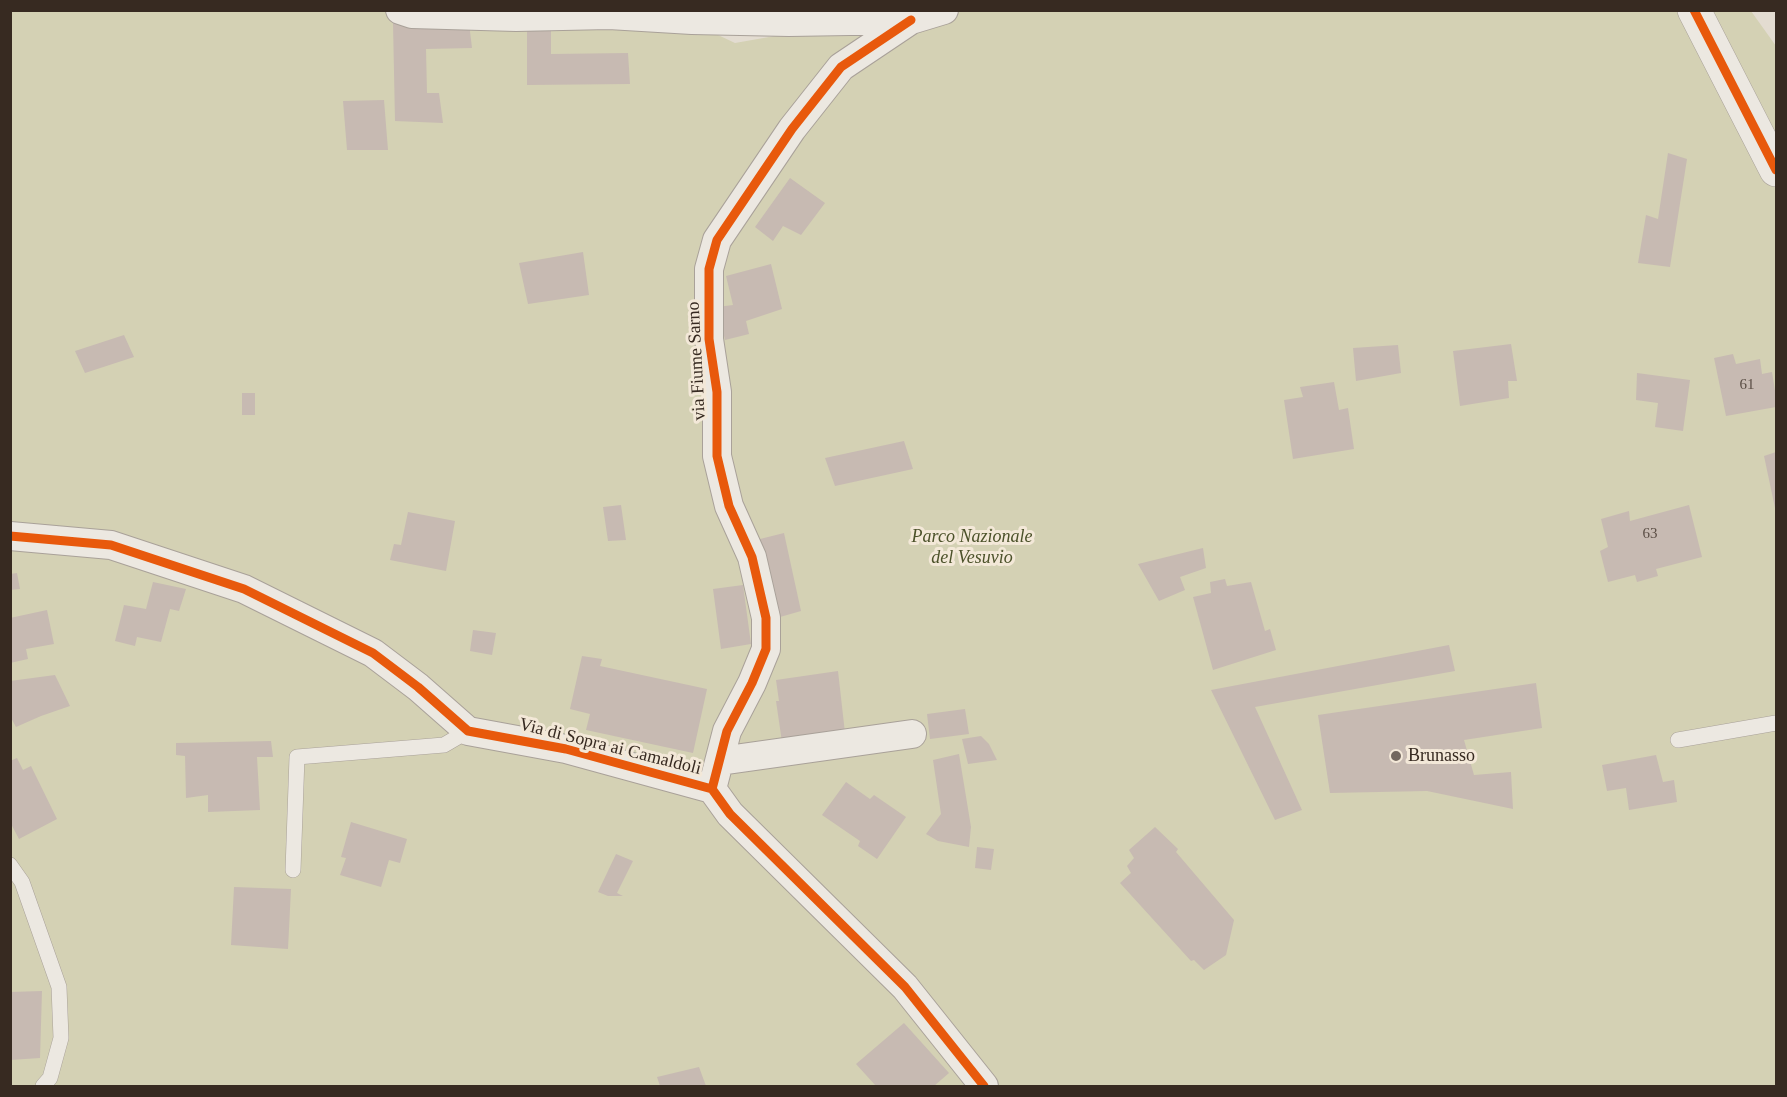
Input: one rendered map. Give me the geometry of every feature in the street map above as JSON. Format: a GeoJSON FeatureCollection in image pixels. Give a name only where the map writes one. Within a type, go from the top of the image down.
{"type":"FeatureCollection","features":[{"type":"Feature","properties":{"kind":"street"},"geometry":{"type":"LineString","coordinates":[[400,10],[412,14],[516,17],[609,15],[703,21],[789,22],[911,20],[944,10]]}},
{"type":"Feature","properties":{"kind":"street"},"geometry":{"type":"LineString","coordinates":[[1695,10],[1776,170]]}},
{"type":"Feature","properties":{"kind":"street","name":"via Fiume Sarno"},"geometry":{"type":"LineString","coordinates":[[720,761],[727,731],[752,683],[766,649],[766,618],[752,557],[729,507],[717,456],[717,392],[709,339],[709,269],[717,240],[792,129],[841,67],[911,20]]}},
{"type":"Feature","properties":{"kind":"street"},"geometry":{"type":"LineString","coordinates":[[10,536],[111,545],[244,590],[373,653],[418,687],[468,731]]}},
{"type":"Feature","properties":{"kind":"street","name":"Via di Sopra ai Camaldoli"},"geometry":{"type":"LineString","coordinates":[[468,731],[566,749],[712,789],[730,814],[905,987],[984,1086]]}},
{"type":"Feature","properties":{"kind":"street"},"geometry":{"type":"LineString","coordinates":[[720,761],[912,734]]}},
{"type":"Feature","properties":{"kind":"street","name":"Via di Sopra ai Camaldoli"},"geometry":{"type":"LineString","coordinates":[[712,789],[720,761]]}},
{"type":"Feature","properties":{"kind":"lane"},"geometry":{"type":"LineString","coordinates":[[1678,740],[1776,723]]}},
{"type":"Feature","properties":{"kind":"lane"},"geometry":{"type":"LineString","coordinates":[[293,870],[297,757],[444,745],[468,731]]}},
{"type":"Feature","properties":{"kind":"lane"},"geometry":{"type":"LineString","coordinates":[[10,865],[22,882],[58,987],[61,1038],[50,1078],[43,1086]]}},
{"type":"Feature","properties":{"kind":"green space","name":"Parco Nazionale del Vesuvio"},"geometry":{"type":"Polygon","coordinates":[[[665,10],[735,43],[826,27],[900,10],[1751,11],[1776,46],[1776,1086],[11,1086],[10,11],[665,10]]]}},
{"type":"Feature","properties":{"kind":"building"},"geometry":{"type":"Polygon","coordinates":[[[393,23],[469,23],[472,48],[426,49],[427,93],[439,93],[443,123],[395,121],[393,23]]]}},
{"type":"Feature","properties":{"kind":"building"},"geometry":{"type":"Polygon","coordinates":[[[527,25],[551,25],[551,54],[628,53],[630,84],[527,85],[527,25]]]}},
{"type":"Feature","properties":{"kind":"building"},"geometry":{"type":"Polygon","coordinates":[[[384,100],[388,150],[347,150],[343,101],[384,100]]]}},
{"type":"Feature","properties":{"kind":"building"},"geometry":{"type":"Polygon","coordinates":[[[1668,153],[1687,159],[1670,267],[1638,263],[1646,215],[1658,219],[1668,153]]]}},
{"type":"Feature","properties":{"kind":"building"},"geometry":{"type":"Polygon","coordinates":[[[790,178],[825,203],[801,235],[783,226],[773,241],[755,227],[790,178]]]}},
{"type":"Feature","properties":{"kind":"building"},"geometry":{"type":"Polygon","coordinates":[[[583,252],[589,295],[528,304],[519,263],[583,252]]]}},
{"type":"Feature","properties":{"kind":"building"},"geometry":{"type":"Polygon","coordinates":[[[771,264],[782,309],[746,321],[749,334],[725,340],[717,307],[733,305],[726,276],[771,264]]]}},
{"type":"Feature","properties":{"kind":"building"},"geometry":{"type":"Polygon","coordinates":[[[124,335],[134,357],[85,373],[75,351],[124,335]]]}},
{"type":"Feature","properties":{"kind":"building"},"geometry":{"type":"Polygon","coordinates":[[[1511,344],[1517,381],[1508,381],[1509,398],[1460,406],[1453,351],[1511,344]]]}},
{"type":"Feature","properties":{"kind":"building"},"geometry":{"type":"Polygon","coordinates":[[[1398,345],[1401,373],[1356,381],[1353,348],[1398,345]]]}},
{"type":"Feature","properties":{"kind":"building"},"geometry":{"type":"Polygon","coordinates":[[[1733,354],[1736,364],[1760,359],[1762,374],[1772,372],[1776,407],[1726,416],[1714,358],[1733,354]]]}},
{"type":"Feature","properties":{"kind":"building"},"geometry":{"type":"Polygon","coordinates":[[[1637,373],[1690,380],[1683,431],[1655,427],[1658,403],[1636,400],[1637,373]]]}},
{"type":"Feature","properties":{"kind":"building"},"geometry":{"type":"Polygon","coordinates":[[[1334,382],[1339,410],[1348,408],[1354,449],[1293,459],[1284,400],[1303,397],[1300,387],[1334,382]]]}},
{"type":"Feature","properties":{"kind":"building"},"geometry":{"type":"Polygon","coordinates":[[[242,393],[255,393],[255,415],[242,415],[242,393]]]}},
{"type":"Feature","properties":{"kind":"building"},"geometry":{"type":"Polygon","coordinates":[[[904,441],[913,469],[835,486],[825,458],[904,441]]]}},
{"type":"Feature","properties":{"kind":"building"},"geometry":{"type":"Polygon","coordinates":[[[1776,452],[1776,508],[1775,508],[1764,456],[1776,452]]]}},
{"type":"Feature","properties":{"kind":"building"},"geometry":{"type":"Polygon","coordinates":[[[621,505],[626,540],[608,541],[603,507],[621,505]]]}},
{"type":"Feature","properties":{"kind":"building"},"geometry":{"type":"Polygon","coordinates":[[[1689,505],[1702,557],[1656,569],[1658,576],[1637,582],[1635,575],[1608,582],[1600,551],[1608,547],[1601,519],[1629,511],[1630,521],[1689,505]]]}},
{"type":"Feature","properties":{"kind":"building"},"geometry":{"type":"Polygon","coordinates":[[[408,512],[455,521],[446,571],[390,560],[394,544],[401,545],[408,512]]]}},
{"type":"Feature","properties":{"kind":"building"},"geometry":{"type":"Polygon","coordinates":[[[784,533],[801,611],[773,619],[756,540],[784,533]]]}},
{"type":"Feature","properties":{"kind":"building"},"geometry":{"type":"Polygon","coordinates":[[[1203,548],[1206,568],[1180,577],[1185,590],[1159,601],[1138,564],[1203,548]]]}},
{"type":"Feature","properties":{"kind":"building"},"geometry":{"type":"Polygon","coordinates":[[[17,573],[20,589],[10,590],[10,574],[17,573]]]}},
{"type":"Feature","properties":{"kind":"building"},"geometry":{"type":"Polygon","coordinates":[[[1225,579],[1227,586],[1251,582],[1265,631],[1270,629],[1276,650],[1213,670],[1193,597],[1211,593],[1210,582],[1225,579]]]}},
{"type":"Feature","properties":{"kind":"building"},"geometry":{"type":"Polygon","coordinates":[[[153,582],[186,589],[179,611],[170,609],[161,642],[137,637],[135,646],[115,641],[124,605],[146,609],[153,582]]]}},
{"type":"Feature","properties":{"kind":"building"},"geometry":{"type":"Polygon","coordinates":[[[743,585],[751,644],[721,649],[713,589],[743,585]]]}},
{"type":"Feature","properties":{"kind":"building"},"geometry":{"type":"Polygon","coordinates":[[[47,610],[54,644],[26,649],[28,659],[10,663],[10,626],[12,626],[10,618],[47,610]]]}},
{"type":"Feature","properties":{"kind":"building"},"geometry":{"type":"Polygon","coordinates":[[[473,630],[496,633],[492,655],[470,651],[473,630]]]}},
{"type":"Feature","properties":{"kind":"building"},"geometry":{"type":"Polygon","coordinates":[[[1449,645],[1455,671],[1255,707],[1302,810],[1275,820],[1211,690],[1449,645]]]}},
{"type":"Feature","properties":{"kind":"building"},"geometry":{"type":"Polygon","coordinates":[[[582,656],[602,659],[600,666],[707,689],[693,753],[586,730],[590,714],[570,709],[582,656]]]}},
{"type":"Feature","properties":{"kind":"building"},"geometry":{"type":"Polygon","coordinates":[[[838,671],[845,733],[782,742],[776,701],[779,701],[776,680],[838,671]]]}},
{"type":"Feature","properties":{"kind":"building"},"geometry":{"type":"Polygon","coordinates":[[[55,675],[70,706],[16,727],[10,716],[10,681],[55,675]]]}},
{"type":"Feature","properties":{"kind":"building","name":"Brunasso"},"geometry":{"type":"Polygon","coordinates":[[[1536,683],[1542,728],[1464,740],[1474,775],[1511,772],[1513,809],[1427,791],[1330,793],[1318,715],[1536,683]]]}},
{"type":"Feature","properties":{"kind":"building"},"geometry":{"type":"Polygon","coordinates":[[[965,709],[969,734],[930,739],[927,714],[965,709]]]}},
{"type":"Feature","properties":{"kind":"building"},"geometry":{"type":"Polygon","coordinates":[[[981,736],[989,744],[997,760],[968,764],[962,739],[981,736]]]}},
{"type":"Feature","properties":{"kind":"building"},"geometry":{"type":"Polygon","coordinates":[[[271,741],[273,757],[257,757],[260,810],[208,812],[208,795],[186,798],[185,756],[176,755],[176,743],[271,741]]]}},
{"type":"Feature","properties":{"kind":"building"},"geometry":{"type":"Polygon","coordinates":[[[959,754],[971,827],[969,847],[938,841],[926,834],[941,814],[933,760],[959,754]]]}},
{"type":"Feature","properties":{"kind":"building"},"geometry":{"type":"Polygon","coordinates":[[[1656,755],[1663,782],[1674,780],[1677,802],[1629,810],[1626,788],[1607,791],[1602,765],[1656,755]]]}},
{"type":"Feature","properties":{"kind":"building"},"geometry":{"type":"Polygon","coordinates":[[[17,758],[23,770],[31,766],[57,819],[19,839],[10,822],[10,761],[17,758]]]}},
{"type":"Feature","properties":{"kind":"building"},"geometry":{"type":"Polygon","coordinates":[[[846,782],[870,799],[874,795],[906,817],[877,859],[858,846],[860,841],[822,815],[846,782]]]}},
{"type":"Feature","properties":{"kind":"building"},"geometry":{"type":"Polygon","coordinates":[[[351,822],[407,839],[400,863],[389,860],[381,887],[340,875],[346,858],[341,857],[351,822]]]}},
{"type":"Feature","properties":{"kind":"building"},"geometry":{"type":"Polygon","coordinates":[[[1155,827],[1178,849],[1176,852],[1234,920],[1226,955],[1204,970],[1194,960],[1191,961],[1120,883],[1131,873],[1127,866],[1134,858],[1129,850],[1155,827]]]}},
{"type":"Feature","properties":{"kind":"building"},"geometry":{"type":"Polygon","coordinates":[[[977,847],[994,849],[991,870],[975,868],[977,847]]]}},
{"type":"Feature","properties":{"kind":"building"},"geometry":{"type":"Polygon","coordinates":[[[616,854],[633,861],[617,893],[623,896],[608,896],[598,892],[616,854]]]}},
{"type":"Feature","properties":{"kind":"building"},"geometry":{"type":"Polygon","coordinates":[[[234,887],[291,889],[288,949],[231,945],[234,887]]]}},
{"type":"Feature","properties":{"kind":"building"},"geometry":{"type":"Polygon","coordinates":[[[42,991],[40,1058],[10,1060],[10,992],[42,991]]]}},
{"type":"Feature","properties":{"kind":"building"},"geometry":{"type":"Polygon","coordinates":[[[904,1023],[949,1073],[934,1086],[876,1086],[856,1064],[904,1023]]]}},
{"type":"Feature","properties":{"kind":"building"},"geometry":{"type":"Polygon","coordinates":[[[699,1067],[706,1086],[660,1086],[657,1077],[699,1067]]]}},
{"type":"Feature","properties":{"kind":"cycle path"},"geometry":{"type":"LineString","coordinates":[[1694,10],[1776,170]]}},
{"type":"Feature","properties":{"kind":"cycle path"},"geometry":{"type":"LineString","coordinates":[[911,20],[841,67],[792,129],[717,240],[709,269],[709,339],[717,392],[717,456],[729,506],[752,557],[766,618],[766,649],[752,683],[727,731],[712,789],[730,814],[905,987],[984,1086]]}},
{"type":"Feature","properties":{"kind":"cycle path"},"geometry":{"type":"LineString","coordinates":[[10,536],[111,545],[244,589],[373,653],[418,687],[468,731],[566,749],[712,789]]}},
{"type":"Feature","properties":{"kind":"place","name":"Brunasso"},"geometry":{"type":"Point","coordinates":[1396,756]}}]}
